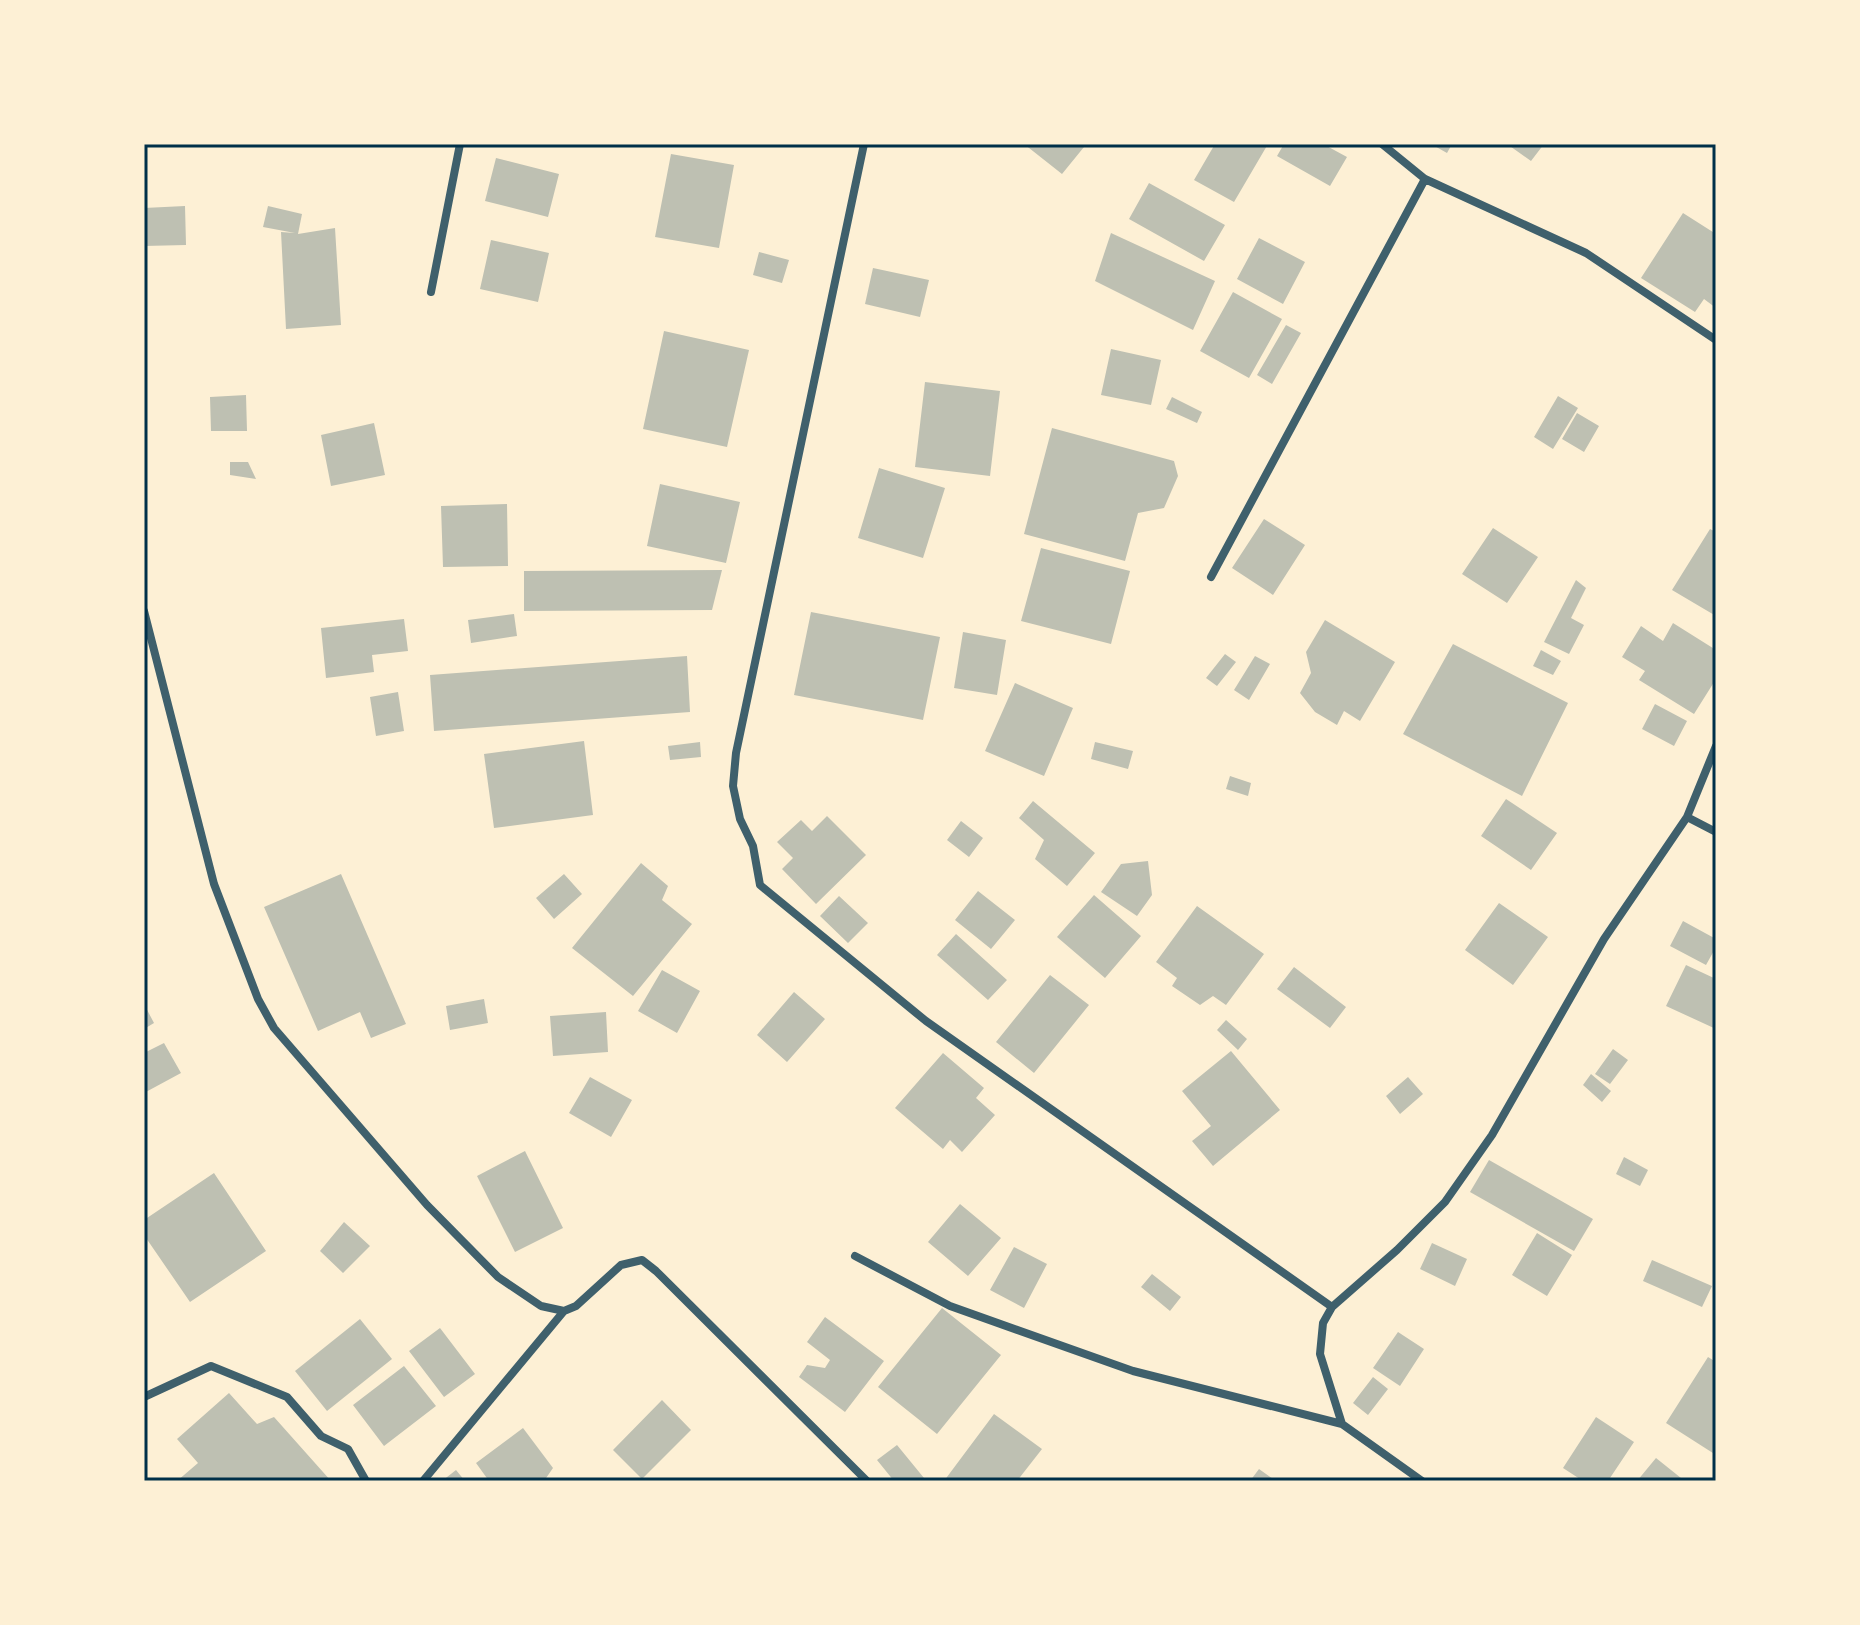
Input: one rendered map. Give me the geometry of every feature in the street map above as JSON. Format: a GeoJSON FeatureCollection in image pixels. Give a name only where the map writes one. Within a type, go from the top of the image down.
{"type":"FeatureCollection","features":[{"type":"Feature","properties":{"kind":"street"},"geometry":{"type":"LineString","coordinates":[[431,292],[460,144]]}},
{"type":"Feature","properties":{"kind":"street"},"geometry":{"type":"LineString","coordinates":[[864,144],[736,753],[733,786],[740,819],[753,846],[760,885],[926,1021],[1332,1307]]}},
{"type":"Feature","properties":{"kind":"street"},"geometry":{"type":"LineString","coordinates":[[1382,144],[1425,179],[1586,253],[1716,340]]}},
{"type":"Feature","properties":{"kind":"street"},"geometry":{"type":"LineString","coordinates":[[1211,577],[1425,179]]}},
{"type":"Feature","properties":{"kind":"street"},"geometry":{"type":"LineString","coordinates":[[144,611],[147,634],[214,884],[258,999],[274,1028],[427,1205],[498,1277],[541,1306],[564,1311]]}},
{"type":"Feature","properties":{"kind":"street"},"geometry":{"type":"LineString","coordinates":[[1342,1424],[1320,1354],[1323,1323],[1332,1307],[1397,1250],[1445,1202],[1492,1135],[1604,939],[1687,817],[1716,746]]}},
{"type":"Feature","properties":{"kind":"street"},"geometry":{"type":"LineString","coordinates":[[1687,817],[1716,832]]}},
{"type":"Feature","properties":{"kind":"street"},"geometry":{"type":"LineString","coordinates":[[855,1256],[950,1306],[1133,1371],[1342,1424],[1422,1481]]}},
{"type":"Feature","properties":{"kind":"street"},"geometry":{"type":"LineString","coordinates":[[423,1481],[564,1311],[576,1306],[621,1265],[642,1260],[867,1481]]}},
{"type":"Feature","properties":{"kind":"street"},"geometry":{"type":"LineString","coordinates":[[144,1397],[211,1366],[287,1397],[321,1436],[348,1449],[366,1481]]}},
{"type":"Feature","properties":{"kind":"building"},"geometry":{"type":"Polygon","coordinates":[[[1024,144],[1080,144],[1084,147],[1062,174],[1024,144]]]}},
{"type":"Feature","properties":{"kind":"building"},"geometry":{"type":"Polygon","coordinates":[[[1215,144],[1268,144],[1234,202],[1194,180],[1215,144]]]}},
{"type":"Feature","properties":{"kind":"building"},"geometry":{"type":"Polygon","coordinates":[[[1284,144],[1323,144],[1347,157],[1330,186],[1277,156],[1284,144]]]}},
{"type":"Feature","properties":{"kind":"building"},"geometry":{"type":"Polygon","coordinates":[[[1431,144],[1452,144],[1447,153],[1431,144]]]}},
{"type":"Feature","properties":{"kind":"building"},"geometry":{"type":"Polygon","coordinates":[[[1507,144],[1544,144],[1531,161],[1507,144]]]}},
{"type":"Feature","properties":{"kind":"building"},"geometry":{"type":"Polygon","coordinates":[[[671,154],[734,165],[719,248],[655,237],[671,154]]]}},
{"type":"Feature","properties":{"kind":"building"},"geometry":{"type":"Polygon","coordinates":[[[496,158],[559,174],[548,217],[485,201],[496,158]]]}},
{"type":"Feature","properties":{"kind":"building"},"geometry":{"type":"Polygon","coordinates":[[[1149,183],[1225,225],[1204,261],[1129,219],[1149,183]]]}},
{"type":"Feature","properties":{"kind":"building"},"geometry":{"type":"Polygon","coordinates":[[[185,206],[186,245],[144,246],[144,208],[185,206]]]}},
{"type":"Feature","properties":{"kind":"building"},"geometry":{"type":"Polygon","coordinates":[[[268,206],[302,214],[298,234],[335,228],[341,325],[286,329],[281,232],[295,233],[263,227],[268,206]]]}},
{"type":"Feature","properties":{"kind":"building"},"geometry":{"type":"Polygon","coordinates":[[[1683,213],[1716,234],[1716,308],[1704,299],[1695,312],[1641,278],[1683,213]]]}},
{"type":"Feature","properties":{"kind":"building"},"geometry":{"type":"Polygon","coordinates":[[[1111,233],[1215,281],[1193,330],[1095,281],[1111,233]]]}},
{"type":"Feature","properties":{"kind":"building"},"geometry":{"type":"Polygon","coordinates":[[[1259,238],[1305,262],[1283,304],[1237,279],[1259,238]]]}},
{"type":"Feature","properties":{"kind":"building"},"geometry":{"type":"Polygon","coordinates":[[[491,240],[549,253],[538,302],[480,289],[491,240]]]}},
{"type":"Feature","properties":{"kind":"building"},"geometry":{"type":"Polygon","coordinates":[[[759,252],[789,260],[782,283],[753,275],[759,252]]]}},
{"type":"Feature","properties":{"kind":"building"},"geometry":{"type":"Polygon","coordinates":[[[873,268],[929,280],[920,317],[865,304],[873,268]]]}},
{"type":"Feature","properties":{"kind":"building"},"geometry":{"type":"Polygon","coordinates":[[[1233,292],[1282,319],[1249,378],[1200,351],[1233,292]]]}},
{"type":"Feature","properties":{"kind":"building"},"geometry":{"type":"Polygon","coordinates":[[[1286,325],[1301,333],[1272,384],[1257,375],[1286,325]]]}},
{"type":"Feature","properties":{"kind":"building"},"geometry":{"type":"Polygon","coordinates":[[[664,331],[749,350],[727,447],[643,429],[664,331]]]}},
{"type":"Feature","properties":{"kind":"building"},"geometry":{"type":"Polygon","coordinates":[[[1111,349],[1161,360],[1151,405],[1101,395],[1111,349]]]}},
{"type":"Feature","properties":{"kind":"building"},"geometry":{"type":"Polygon","coordinates":[[[925,382],[1000,391],[990,476],[915,467],[925,382]]]}},
{"type":"Feature","properties":{"kind":"building"},"geometry":{"type":"Polygon","coordinates":[[[246,395],[247,431],[211,431],[210,397],[246,395]]]}},
{"type":"Feature","properties":{"kind":"building"},"geometry":{"type":"Polygon","coordinates":[[[1558,396],[1578,408],[1553,449],[1534,437],[1558,396]]]}},
{"type":"Feature","properties":{"kind":"building"},"geometry":{"type":"Polygon","coordinates":[[[1172,397],[1202,412],[1197,423],[1166,409],[1172,397]]]}},
{"type":"Feature","properties":{"kind":"building"},"geometry":{"type":"Polygon","coordinates":[[[1577,413],[1599,426],[1584,452],[1562,439],[1577,413]]]}},
{"type":"Feature","properties":{"kind":"building"},"geometry":{"type":"Polygon","coordinates":[[[374,423],[385,475],[331,486],[321,435],[374,423]]]}},
{"type":"Feature","properties":{"kind":"building"},"geometry":{"type":"Polygon","coordinates":[[[1052,428],[1174,461],[1178,476],[1164,508],[1138,513],[1125,561],[1024,534],[1052,428]]]}},
{"type":"Feature","properties":{"kind":"building"},"geometry":{"type":"Polygon","coordinates":[[[230,462],[248,462],[256,479],[230,475],[230,462]]]}},
{"type":"Feature","properties":{"kind":"building"},"geometry":{"type":"Polygon","coordinates":[[[879,468],[945,488],[923,558],[858,538],[879,468]]]}},
{"type":"Feature","properties":{"kind":"building"},"geometry":{"type":"Polygon","coordinates":[[[660,484],[740,502],[726,563],[647,546],[660,484]]]}},
{"type":"Feature","properties":{"kind":"building"},"geometry":{"type":"Polygon","coordinates":[[[507,504],[508,566],[443,567],[441,506],[507,504]]]}},
{"type":"Feature","properties":{"kind":"building"},"geometry":{"type":"Polygon","coordinates":[[[1264,519],[1305,545],[1273,595],[1232,568],[1264,519]]]}},
{"type":"Feature","properties":{"kind":"building"},"geometry":{"type":"Polygon","coordinates":[[[1493,528],[1538,557],[1507,603],[1462,574],[1493,528]]]}},
{"type":"Feature","properties":{"kind":"building"},"geometry":{"type":"Polygon","coordinates":[[[1710,529],[1716,532],[1716,616],[1672,590],[1710,529]]]}},
{"type":"Feature","properties":{"kind":"building"},"geometry":{"type":"Polygon","coordinates":[[[1041,548],[1130,571],[1111,644],[1021,621],[1041,548]]]}},
{"type":"Feature","properties":{"kind":"building"},"geometry":{"type":"Polygon","coordinates":[[[722,570],[712,610],[524,611],[524,571],[722,570]]]}},
{"type":"Feature","properties":{"kind":"building"},"geometry":{"type":"Polygon","coordinates":[[[1576,580],[1586,588],[1571,618],[1584,625],[1569,654],[1544,642],[1576,580]]]}},
{"type":"Feature","properties":{"kind":"building"},"geometry":{"type":"Polygon","coordinates":[[[811,612],[940,637],[923,720],[794,695],[811,612]]]}},
{"type":"Feature","properties":{"kind":"building"},"geometry":{"type":"Polygon","coordinates":[[[514,614],[517,636],[471,643],[468,620],[514,614]]]}},
{"type":"Feature","properties":{"kind":"building"},"geometry":{"type":"Polygon","coordinates":[[[404,619],[408,651],[372,655],[374,672],[326,678],[321,628],[404,619]]]}},
{"type":"Feature","properties":{"kind":"building"},"geometry":{"type":"Polygon","coordinates":[[[1325,620],[1395,662],[1360,721],[1344,711],[1337,725],[1315,712],[1300,693],[1311,673],[1306,652],[1325,620]]]}},
{"type":"Feature","properties":{"kind":"building"},"geometry":{"type":"Polygon","coordinates":[[[1673,623],[1716,650],[1716,679],[1694,714],[1639,680],[1645,671],[1622,657],[1641,626],[1663,641],[1673,623]]]}},
{"type":"Feature","properties":{"kind":"building"},"geometry":{"type":"Polygon","coordinates":[[[963,632],[1006,640],[997,695],[954,688],[963,632]]]}},
{"type":"Feature","properties":{"kind":"building"},"geometry":{"type":"Polygon","coordinates":[[[1453,644],[1568,703],[1522,796],[1403,734],[1453,644]]]}},
{"type":"Feature","properties":{"kind":"building"},"geometry":{"type":"Polygon","coordinates":[[[1541,650],[1561,661],[1553,675],[1533,666],[1541,650]]]}},
{"type":"Feature","properties":{"kind":"building"},"geometry":{"type":"Polygon","coordinates":[[[1225,654],[1236,662],[1217,686],[1206,678],[1225,654]]]}},
{"type":"Feature","properties":{"kind":"building"},"geometry":{"type":"Polygon","coordinates":[[[687,656],[690,712],[434,731],[430,675],[687,656]]]}},
{"type":"Feature","properties":{"kind":"building"},"geometry":{"type":"Polygon","coordinates":[[[1255,656],[1270,664],[1249,700],[1234,690],[1255,656]]]}},
{"type":"Feature","properties":{"kind":"building"},"geometry":{"type":"Polygon","coordinates":[[[1015,683],[1073,708],[1044,776],[985,751],[1015,683]]]}},
{"type":"Feature","properties":{"kind":"building"},"geometry":{"type":"Polygon","coordinates":[[[398,692],[404,731],[376,736],[370,697],[398,692]]]}},
{"type":"Feature","properties":{"kind":"building"},"geometry":{"type":"Polygon","coordinates":[[[1655,704],[1687,721],[1674,746],[1642,729],[1655,704]]]}},
{"type":"Feature","properties":{"kind":"building"},"geometry":{"type":"Polygon","coordinates":[[[584,741],[593,815],[494,828],[484,754],[584,741]]]}},
{"type":"Feature","properties":{"kind":"building"},"geometry":{"type":"Polygon","coordinates":[[[700,742],[701,757],[670,760],[668,746],[700,742]]]}},
{"type":"Feature","properties":{"kind":"building"},"geometry":{"type":"Polygon","coordinates":[[[1095,742],[1133,751],[1128,769],[1091,759],[1095,742]]]}},
{"type":"Feature","properties":{"kind":"building"},"geometry":{"type":"Polygon","coordinates":[[[1230,776],[1251,783],[1248,796],[1226,789],[1230,776]]]}},
{"type":"Feature","properties":{"kind":"building"},"geometry":{"type":"Polygon","coordinates":[[[1506,799],[1557,833],[1531,870],[1481,836],[1506,799]]]}},
{"type":"Feature","properties":{"kind":"building"},"geometry":{"type":"Polygon","coordinates":[[[1033,801],[1095,853],[1067,886],[1035,859],[1044,840],[1019,818],[1033,801]]]}},
{"type":"Feature","properties":{"kind":"building"},"geometry":{"type":"Polygon","coordinates":[[[827,816],[866,855],[816,904],[782,869],[793,858],[777,842],[801,820],[812,831],[827,816]]]}},
{"type":"Feature","properties":{"kind":"building"},"geometry":{"type":"Polygon","coordinates":[[[961,821],[983,838],[969,857],[947,840],[961,821]]]}},
{"type":"Feature","properties":{"kind":"building"},"geometry":{"type":"Polygon","coordinates":[[[1148,861],[1152,895],[1137,916],[1101,892],[1121,864],[1148,861]]]}},
{"type":"Feature","properties":{"kind":"building"},"geometry":{"type":"Polygon","coordinates":[[[641,863],[668,886],[662,900],[692,924],[633,996],[572,948],[641,863]]]}},
{"type":"Feature","properties":{"kind":"building"},"geometry":{"type":"Polygon","coordinates":[[[341,874],[406,1024],[371,1038],[360,1012],[318,1031],[264,907],[341,874]]]}},
{"type":"Feature","properties":{"kind":"building"},"geometry":{"type":"Polygon","coordinates":[[[564,874],[582,894],[554,919],[536,898],[564,874]]]}},
{"type":"Feature","properties":{"kind":"building"},"geometry":{"type":"Polygon","coordinates":[[[978,891],[1015,920],[991,949],[955,920],[978,891]]]}},
{"type":"Feature","properties":{"kind":"building"},"geometry":{"type":"Polygon","coordinates":[[[1094,895],[1141,936],[1105,978],[1057,937],[1094,895]]]}},
{"type":"Feature","properties":{"kind":"building"},"geometry":{"type":"Polygon","coordinates":[[[839,896],[868,923],[848,943],[820,916],[839,896]]]}},
{"type":"Feature","properties":{"kind":"building"},"geometry":{"type":"Polygon","coordinates":[[[1499,903],[1548,937],[1513,985],[1465,950],[1499,903]]]}},
{"type":"Feature","properties":{"kind":"building"},"geometry":{"type":"Polygon","coordinates":[[[1197,906],[1264,954],[1226,1005],[1213,996],[1200,1005],[1172,986],[1177,978],[1156,962],[1197,906]]]}},
{"type":"Feature","properties":{"kind":"building"},"geometry":{"type":"Polygon","coordinates":[[[1683,921],[1716,939],[1716,947],[1706,965],[1670,946],[1683,921]]]}},
{"type":"Feature","properties":{"kind":"building"},"geometry":{"type":"Polygon","coordinates":[[[956,934],[1007,980],[988,1000],[937,955],[956,934]]]}},
{"type":"Feature","properties":{"kind":"building"},"geometry":{"type":"Polygon","coordinates":[[[1686,965],[1716,979],[1716,1029],[1666,1006],[1686,965]]]}},
{"type":"Feature","properties":{"kind":"building"},"geometry":{"type":"Polygon","coordinates":[[[1294,967],[1346,1007],[1330,1028],[1277,989],[1294,967]]]}},
{"type":"Feature","properties":{"kind":"building"},"geometry":{"type":"Polygon","coordinates":[[[662,970],[700,991],[677,1033],[638,1011],[662,970]]]}},
{"type":"Feature","properties":{"kind":"building"},"geometry":{"type":"Polygon","coordinates":[[[1050,975],[1089,1005],[1034,1073],[996,1042],[1050,975]]]}},
{"type":"Feature","properties":{"kind":"building"},"geometry":{"type":"Polygon","coordinates":[[[794,992],[825,1019],[787,1062],[757,1035],[794,992]]]}},
{"type":"Feature","properties":{"kind":"building"},"geometry":{"type":"Polygon","coordinates":[[[484,999],[488,1023],[450,1030],[446,1006],[484,999]]]}},
{"type":"Feature","properties":{"kind":"building"},"geometry":{"type":"Polygon","coordinates":[[[144,1004],[154,1023],[144,1029],[144,1004]]]}},
{"type":"Feature","properties":{"kind":"building"},"geometry":{"type":"Polygon","coordinates":[[[606,1012],[608,1052],[553,1056],[550,1016],[606,1012]]]}},
{"type":"Feature","properties":{"kind":"building"},"geometry":{"type":"Polygon","coordinates":[[[1226,1020],[1247,1039],[1238,1050],[1217,1030],[1226,1020]]]}},
{"type":"Feature","properties":{"kind":"building"},"geometry":{"type":"Polygon","coordinates":[[[164,1043],[181,1073],[144,1093],[144,1053],[164,1043]]]}},
{"type":"Feature","properties":{"kind":"building"},"geometry":{"type":"Polygon","coordinates":[[[1613,1049],[1628,1060],[1610,1084],[1595,1074],[1613,1049]]]}},
{"type":"Feature","properties":{"kind":"building"},"geometry":{"type":"Polygon","coordinates":[[[1231,1051],[1280,1110],[1213,1166],[1192,1141],[1211,1126],[1182,1091],[1231,1051]]]}},
{"type":"Feature","properties":{"kind":"building"},"geometry":{"type":"Polygon","coordinates":[[[943,1053],[984,1088],[976,1098],[995,1115],[962,1152],[950,1140],[943,1149],[895,1108],[943,1053]]]}},
{"type":"Feature","properties":{"kind":"building"},"geometry":{"type":"Polygon","coordinates":[[[1591,1074],[1611,1091],[1602,1102],[1583,1085],[1591,1074]]]}},
{"type":"Feature","properties":{"kind":"building"},"geometry":{"type":"Polygon","coordinates":[[[590,1077],[632,1100],[611,1137],[569,1113],[590,1077]]]}},
{"type":"Feature","properties":{"kind":"building"},"geometry":{"type":"Polygon","coordinates":[[[1408,1077],[1423,1094],[1400,1114],[1386,1096],[1408,1077]]]}},
{"type":"Feature","properties":{"kind":"building"},"geometry":{"type":"Polygon","coordinates":[[[525,1151],[563,1228],[515,1252],[477,1176],[525,1151]]]}},
{"type":"Feature","properties":{"kind":"building"},"geometry":{"type":"Polygon","coordinates":[[[1624,1157],[1648,1170],[1640,1186],[1616,1174],[1624,1157]]]}},
{"type":"Feature","properties":{"kind":"building"},"geometry":{"type":"Polygon","coordinates":[[[1489,1160],[1593,1219],[1574,1251],[1470,1192],[1489,1160]]]}},
{"type":"Feature","properties":{"kind":"building"},"geometry":{"type":"Polygon","coordinates":[[[214,1173],[266,1251],[190,1302],[144,1235],[144,1220],[214,1173]]]}},
{"type":"Feature","properties":{"kind":"building"},"geometry":{"type":"Polygon","coordinates":[[[960,1204],[1001,1238],[968,1276],[928,1242],[960,1204]]]}},
{"type":"Feature","properties":{"kind":"building"},"geometry":{"type":"Polygon","coordinates":[[[344,1222],[370,1246],[343,1273],[320,1251],[344,1222]]]}},
{"type":"Feature","properties":{"kind":"building"},"geometry":{"type":"Polygon","coordinates":[[[1537,1233],[1572,1255],[1547,1296],[1512,1275],[1537,1233]]]}},
{"type":"Feature","properties":{"kind":"building"},"geometry":{"type":"Polygon","coordinates":[[[1432,1243],[1467,1259],[1455,1286],[1420,1269],[1432,1243]]]}},
{"type":"Feature","properties":{"kind":"building"},"geometry":{"type":"Polygon","coordinates":[[[1014,1247],[1047,1264],[1024,1308],[990,1290],[1014,1247]]]}},
{"type":"Feature","properties":{"kind":"building"},"geometry":{"type":"Polygon","coordinates":[[[1652,1260],[1712,1286],[1702,1307],[1643,1281],[1652,1260]]]}},
{"type":"Feature","properties":{"kind":"building"},"geometry":{"type":"Polygon","coordinates":[[[1152,1274],[1181,1297],[1170,1311],[1141,1287],[1152,1274]]]}},
{"type":"Feature","properties":{"kind":"building"},"geometry":{"type":"Polygon","coordinates":[[[942,1308],[1001,1355],[937,1434],[878,1387],[942,1308]]]}},
{"type":"Feature","properties":{"kind":"building"},"geometry":{"type":"Polygon","coordinates":[[[825,1317],[884,1361],[845,1412],[799,1377],[807,1365],[825,1368],[830,1360],[807,1342],[825,1317]]]}},
{"type":"Feature","properties":{"kind":"building"},"geometry":{"type":"Polygon","coordinates":[[[360,1319],[392,1359],[327,1411],[295,1371],[360,1319]]]}},
{"type":"Feature","properties":{"kind":"building"},"geometry":{"type":"Polygon","coordinates":[[[440,1328],[475,1374],[444,1397],[409,1351],[440,1328]]]}},
{"type":"Feature","properties":{"kind":"building"},"geometry":{"type":"Polygon","coordinates":[[[1398,1332],[1424,1349],[1400,1386],[1373,1368],[1398,1332]]]}},
{"type":"Feature","properties":{"kind":"building"},"geometry":{"type":"Polygon","coordinates":[[[1708,1357],[1716,1362],[1716,1455],[1666,1423],[1708,1357]]]}},
{"type":"Feature","properties":{"kind":"building"},"geometry":{"type":"Polygon","coordinates":[[[404,1366],[436,1406],[384,1446],[353,1405],[404,1366]]]}},
{"type":"Feature","properties":{"kind":"building"},"geometry":{"type":"Polygon","coordinates":[[[1373,1377],[1388,1389],[1368,1415],[1353,1403],[1373,1377]]]}},
{"type":"Feature","properties":{"kind":"building"},"geometry":{"type":"Polygon","coordinates":[[[229,1393],[257,1424],[274,1417],[331,1481],[177,1481],[198,1463],[177,1439],[229,1393]]]}},
{"type":"Feature","properties":{"kind":"building"},"geometry":{"type":"Polygon","coordinates":[[[662,1400],[691,1430],[642,1479],[613,1450],[662,1400]]]}},
{"type":"Feature","properties":{"kind":"building"},"geometry":{"type":"Polygon","coordinates":[[[994,1414],[1042,1449],[1017,1481],[944,1481],[994,1414]]]}},
{"type":"Feature","properties":{"kind":"building"},"geometry":{"type":"Polygon","coordinates":[[[1596,1417],[1634,1442],[1608,1481],[1583,1481],[1563,1468],[1596,1417]]]}},
{"type":"Feature","properties":{"kind":"building"},"geometry":{"type":"Polygon","coordinates":[[[523,1428],[553,1468],[544,1481],[489,1481],[476,1463],[523,1428]]]}},
{"type":"Feature","properties":{"kind":"building"},"geometry":{"type":"Polygon","coordinates":[[[897,1445],[924,1478],[920,1481],[894,1481],[877,1460],[897,1445]]]}},
{"type":"Feature","properties":{"kind":"building"},"geometry":{"type":"Polygon","coordinates":[[[1656,1458],[1681,1478],[1679,1481],[1637,1481],[1656,1458]]]}},
{"type":"Feature","properties":{"kind":"building"},"geometry":{"type":"Polygon","coordinates":[[[1259,1469],[1276,1481],[1250,1481],[1259,1469]]]}},
{"type":"Feature","properties":{"kind":"building"},"geometry":{"type":"Polygon","coordinates":[[[456,1470],[465,1481],[442,1481],[456,1470]]]}}]}
